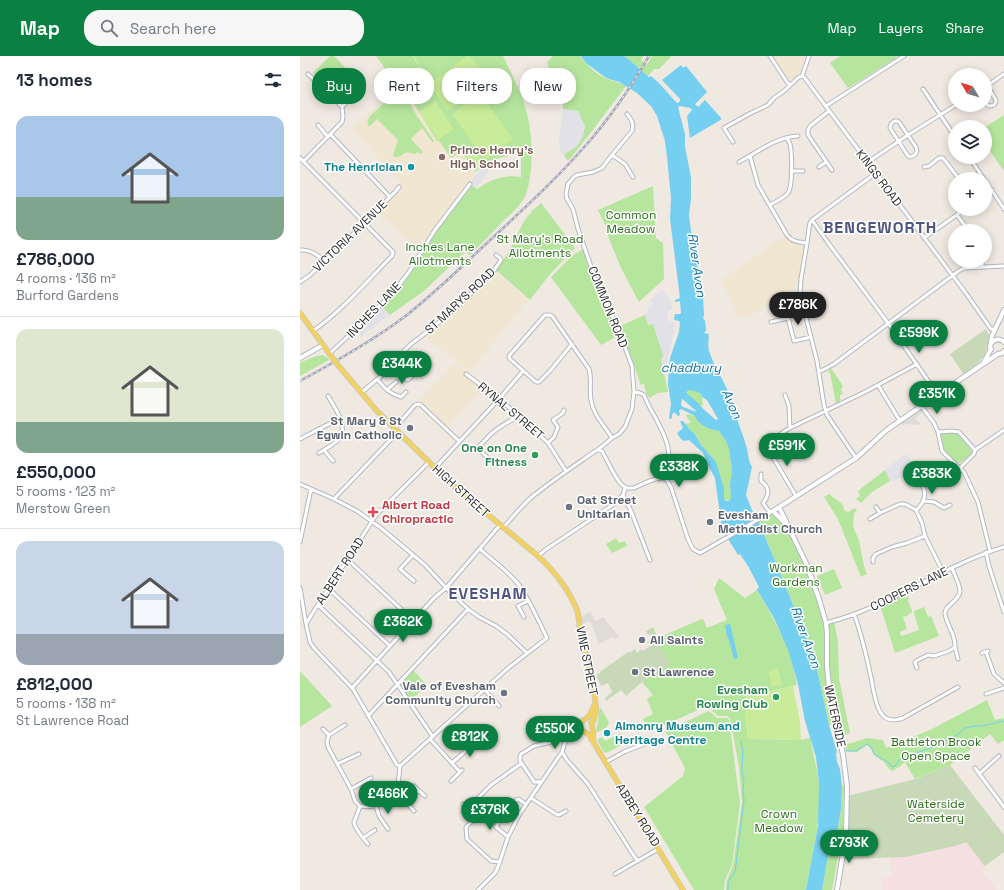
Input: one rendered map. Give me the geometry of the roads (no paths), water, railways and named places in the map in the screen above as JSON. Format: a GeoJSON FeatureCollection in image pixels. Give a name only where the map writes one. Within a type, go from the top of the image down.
{"type":"FeatureCollection","features":[{"type":"Feature","properties":{"kind":"main road"},"geometry":{"type":"LineString","coordinates":[[983,364],[991,349],[992,336],[1004,310]]}},
{"type":"Feature","properties":{"kind":"main road","name":"HIGH STREET"},"geometry":{"type":"LineString","coordinates":[[300,313],[336,364],[396,430],[458,490],[538,556],[549,567],[560,580],[570,596],[577,610],[579,619]]}},
{"type":"Feature","properties":{"kind":"main road"},"geometry":{"type":"LineString","coordinates":[[995,329],[1002,341]]}},
{"type":"Feature","properties":{"kind":"main road"},"geometry":{"type":"LineString","coordinates":[[991,344],[996,339],[1002,341]]}},
{"type":"Feature","properties":{"kind":"main road"},"geometry":{"type":"LineString","coordinates":[[300,358],[323,345]]}},
{"type":"Feature","properties":{"kind":"main road"},"geometry":{"type":"LineString","coordinates":[[991,349],[992,352],[998,354]]}},
{"type":"Feature","properties":{"kind":"main road"},"geometry":{"type":"LineString","coordinates":[[772,511],[856,458],[900,421],[998,354],[1002,353],[1004,350]]}},
{"type":"Feature","properties":{"kind":"main road","name":"WATERSIDE"},"geometry":{"type":"LineString","coordinates":[[779,507],[809,572],[826,623],[828,687],[843,755],[847,786],[846,835],[837,890]]}},
{"type":"Feature","properties":{"kind":"main road","name":"WATERSIDE"},"geometry":{"type":"LineString","coordinates":[[772,511],[787,526]]}},
{"type":"Feature","properties":{"kind":"main road","name":"VINE STREET"},"geometry":{"type":"LineString","coordinates":[[579,619],[597,707],[592,726]]}},
{"type":"Feature","properties":{"kind":"main road","name":"VINE STREET"},"geometry":{"type":"LineString","coordinates":[[585,719],[592,712],[595,702]]}},
{"type":"Feature","properties":{"kind":"main road"},"geometry":{"type":"LineString","coordinates":[[587,719],[590,721],[592,726],[589,731],[584,732],[580,729],[580,724],[587,719]]}},
{"type":"Feature","properties":{"kind":"main road","name":"ABBEY ROAD"},"geometry":{"type":"LineString","coordinates":[[592,726],[593,741]]}},
{"type":"Feature","properties":{"kind":"main road","name":"ABBEY ROAD"},"geometry":{"type":"LineString","coordinates":[[584,732],[589,735],[593,741],[683,890]]}},
{"type":"Feature","properties":{"kind":"street"},"geometry":{"type":"LineString","coordinates":[[770,56],[790,85]]}},
{"type":"Feature","properties":{"kind":"street"},"geometry":{"type":"LineString","coordinates":[[733,142],[724,128],[768,105],[774,98],[802,76],[809,56]]}},
{"type":"Feature","properties":{"kind":"street"},"geometry":{"type":"LineString","coordinates":[[826,106],[904,56]]}},
{"type":"Feature","properties":{"kind":"street"},"geometry":{"type":"LineString","coordinates":[[304,161],[342,122],[343,117],[342,107],[308,74]]}},
{"type":"Feature","properties":{"kind":"street"},"geometry":{"type":"LineString","coordinates":[[992,81],[1004,74]]}},
{"type":"Feature","properties":{"kind":"street","name":"KINGS ROAD"},"geometry":{"type":"LineString","coordinates":[[802,76],[953,275],[991,329],[995,329]]}},
{"type":"Feature","properties":{"kind":"street"},"geometry":{"type":"LineString","coordinates":[[923,89],[948,126]]}},
{"type":"Feature","properties":{"kind":"street"},"geometry":{"type":"LineString","coordinates":[[992,93],[996,102],[992,106]]}},
{"type":"Feature","properties":{"kind":"street"},"geometry":{"type":"LineString","coordinates":[[342,107],[345,104]]}},
{"type":"Feature","properties":{"kind":"street"},"geometry":{"type":"LineString","coordinates":[[868,162],[948,110]]}},
{"type":"Feature","properties":{"kind":"street"},"geometry":{"type":"LineString","coordinates":[[829,111],[810,126],[808,135],[832,170]]}},
{"type":"Feature","properties":{"kind":"street"},"geometry":{"type":"LineString","coordinates":[[627,114],[632,121],[632,131],[612,155],[625,164],[633,176]]}},
{"type":"Feature","properties":{"kind":"street"},"geometry":{"type":"LineString","coordinates":[[896,121],[899,122],[917,149],[915,155],[910,157],[908,156],[898,142],[890,128],[892,122],[896,121]]}},
{"type":"Feature","properties":{"kind":"street"},"geometry":{"type":"LineString","coordinates":[[318,125],[390,197]]}},
{"type":"Feature","properties":{"kind":"street"},"geometry":{"type":"LineString","coordinates":[[739,162],[776,141],[798,136]]}},
{"type":"Feature","properties":{"kind":"street"},"geometry":{"type":"LineString","coordinates":[[770,205],[788,193],[791,185],[790,144],[787,138]]}},
{"type":"Feature","properties":{"kind":"street","name":"COMMON ROAD"},"geometry":{"type":"LineString","coordinates":[[352,688],[446,588],[480,549],[533,496],[566,471],[599,450],[612,438],[619,434],[624,427],[632,409],[634,392],[632,366],[617,326],[597,284],[578,229],[573,209],[567,199],[566,194],[566,189],[571,179],[577,175],[593,172],[602,168],[612,155]]}},
{"type":"Feature","properties":{"kind":"street"},"geometry":{"type":"LineString","coordinates":[[750,156],[758,185],[789,238],[797,242],[807,243]]}},
{"type":"Feature","properties":{"kind":"street"},"geometry":{"type":"LineString","coordinates":[[300,158],[393,252],[393,254],[334,315],[313,331]]}},
{"type":"Feature","properties":{"kind":"street"},"geometry":{"type":"LineString","coordinates":[[924,167],[929,166],[939,158],[943,158],[954,172]]}},
{"type":"Feature","properties":{"kind":"street"},"geometry":{"type":"LineString","coordinates":[[819,167],[826,162]]}},
{"type":"Feature","properties":{"kind":"street"},"geometry":{"type":"LineString","coordinates":[[791,171],[803,171]]}},
{"type":"Feature","properties":{"kind":"street"},"geometry":{"type":"LineString","coordinates":[[856,458],[827,415],[819,371],[800,294],[801,279],[809,228],[812,220],[876,173]]}},
{"type":"Feature","properties":{"kind":"street","name":"INCHES LANE"},"geometry":{"type":"LineString","coordinates":[[330,355],[377,310],[395,290],[409,272],[435,230],[470,184]]}},
{"type":"Feature","properties":{"kind":"street","name":"VICTORIA AVENUE"},"geometry":{"type":"LineString","coordinates":[[300,282],[325,260],[399,188]]}},
{"type":"Feature","properties":{"kind":"street"},"geometry":{"type":"LineString","coordinates":[[992,190],[1004,209]]}},
{"type":"Feature","properties":{"kind":"street"},"geometry":{"type":"LineString","coordinates":[[924,238],[956,216]]}},
{"type":"Feature","properties":{"kind":"street"},"geometry":{"type":"LineString","coordinates":[[812,220],[888,323],[938,395]]}},
{"type":"Feature","properties":{"kind":"street"},"geometry":{"type":"LineString","coordinates":[[300,250],[317,254],[325,260]]}},
{"type":"Feature","properties":{"kind":"street","name":"ST MARYS ROAD"},"geometry":{"type":"LineString","coordinates":[[361,393],[394,365],[411,344],[422,337],[449,314],[493,272],[500,260],[500,258],[496,255]]}},
{"type":"Feature","properties":{"kind":"street"},"geometry":{"type":"LineString","coordinates":[[992,267],[1004,266]]}},
{"type":"Feature","properties":{"kind":"street"},"geometry":{"type":"LineString","coordinates":[[819,371],[834,364],[963,268]]}},
{"type":"Feature","properties":{"kind":"street"},"geometry":{"type":"LineString","coordinates":[[788,314],[794,341],[811,337]]}},
{"type":"Feature","properties":{"kind":"street"},"geometry":{"type":"LineString","coordinates":[[572,344],[539,382],[536,382],[510,359],[509,356],[545,315],[552,316],[572,344],[589,369],[591,376],[591,400],[600,421],[612,438]]}},
{"type":"Feature","properties":{"kind":"street"},"geometry":{"type":"LineString","coordinates":[[771,322],[788,318]]}},
{"type":"Feature","properties":{"kind":"street"},"geometry":{"type":"LineString","coordinates":[[796,496],[771,454],[772,445],[777,437],[790,428],[878,385],[917,364]]}},
{"type":"Feature","properties":{"kind":"street"},"geometry":{"type":"LineString","coordinates":[[394,365],[408,380],[414,374]]}},
{"type":"Feature","properties":{"kind":"street"},"geometry":{"type":"LineString","coordinates":[[435,468],[524,371]]}},
{"type":"Feature","properties":{"kind":"street","name":"RYNAL STREET"},"geometry":{"type":"LineString","coordinates":[[466,374],[499,399],[548,443],[566,471]]}},
{"type":"Feature","properties":{"kind":"street"},"geometry":{"type":"LineString","coordinates":[[377,379],[390,393],[401,397],[406,392]]}},
{"type":"Feature","properties":{"kind":"street"},"geometry":{"type":"LineString","coordinates":[[387,390],[396,382]]}},
{"type":"Feature","properties":{"kind":"street"},"geometry":{"type":"LineString","coordinates":[[878,385],[900,421]]}},
{"type":"Feature","properties":{"kind":"street"},"geometry":{"type":"LineString","coordinates":[[634,392],[640,392],[644,395],[667,442],[668,465],[663,478]]}},
{"type":"Feature","properties":{"kind":"street"},"geometry":{"type":"LineString","coordinates":[[785,395],[789,406],[790,428]]}},
{"type":"Feature","properties":{"kind":"street"},"geometry":{"type":"LineString","coordinates":[[318,453],[337,440],[341,435],[341,418],[328,396]]}},
{"type":"Feature","properties":{"kind":"street"},"geometry":{"type":"LineString","coordinates":[[334,499],[418,404],[421,405],[459,441]]}},
{"type":"Feature","properties":{"kind":"street"},"geometry":{"type":"LineString","coordinates":[[922,406],[934,423],[938,432],[942,451],[965,474],[978,502],[988,552],[989,566],[1004,612]]}},
{"type":"Feature","properties":{"kind":"street"},"geometry":{"type":"LineString","coordinates":[[548,443],[554,437],[558,427],[553,420],[563,412],[568,415]]}},
{"type":"Feature","properties":{"kind":"street"},"geometry":{"type":"LineString","coordinates":[[487,458],[477,448],[486,440],[488,436],[519,416]]}},
{"type":"Feature","properties":{"kind":"street"},"geometry":{"type":"LineString","coordinates":[[300,439],[341,418]]}},
{"type":"Feature","properties":{"kind":"street"},"geometry":{"type":"LineString","coordinates":[[319,429],[325,439]]}},
{"type":"Feature","properties":{"kind":"street"},"geometry":{"type":"LineString","coordinates":[[960,468],[974,454],[975,450],[1004,430]]}},
{"type":"Feature","properties":{"kind":"street"},"geometry":{"type":"LineString","coordinates":[[938,432],[959,432],[975,450]]}},
{"type":"Feature","properties":{"kind":"street"},"geometry":{"type":"LineString","coordinates":[[324,450],[333,461]]}},
{"type":"Feature","properties":{"kind":"street"},"geometry":{"type":"LineString","coordinates":[[599,450],[602,451],[619,483],[625,488],[634,488],[661,477],[668,481],[688,539],[693,549],[700,553],[772,511],[763,503],[766,500],[768,491],[767,486],[761,481],[761,474]]}},
{"type":"Feature","properties":{"kind":"street","name":"ALBERT ROAD"},"geometry":{"type":"LineString","coordinates":[[306,624],[372,521],[429,462]]}},
{"type":"Feature","properties":{"kind":"street"},"geometry":{"type":"LineString","coordinates":[[916,510],[924,501],[925,496],[924,489],[918,482]]}},
{"type":"Feature","properties":{"kind":"street"},"geometry":{"type":"LineString","coordinates":[[300,484],[334,499],[372,521],[392,536],[413,555],[468,609],[502,630],[527,653]]}},
{"type":"Feature","properties":{"kind":"street"},"geometry":{"type":"LineString","coordinates":[[538,556],[611,506],[623,495],[625,488]]}},
{"type":"Feature","properties":{"kind":"street"},"geometry":{"type":"LineString","coordinates":[[300,542],[311,489]]}},
{"type":"Feature","properties":{"kind":"street"},"geometry":{"type":"LineString","coordinates":[[623,495],[650,560]]}},
{"type":"Feature","properties":{"kind":"street"},"geometry":{"type":"LineString","coordinates":[[924,501],[934,502],[944,508],[950,505]]}},
{"type":"Feature","properties":{"kind":"street"},"geometry":{"type":"LineString","coordinates":[[870,519],[900,504],[905,504],[916,510],[922,523],[925,536],[943,572]]}},
{"type":"Feature","properties":{"kind":"street"},"geometry":{"type":"LineString","coordinates":[[876,506],[880,513]]}},
{"type":"Feature","properties":{"kind":"street"},"geometry":{"type":"LineString","coordinates":[[873,562],[873,558],[876,554],[892,546],[907,543],[925,536]]}},
{"type":"Feature","properties":{"kind":"street","name":"COOPERS LANE"},"geometry":{"type":"LineString","coordinates":[[826,623],[854,614],[943,572],[988,552],[1004,547]]}},
{"type":"Feature","properties":{"kind":"street"},"geometry":{"type":"LineString","coordinates":[[345,725],[329,735],[327,741],[328,747],[351,789],[355,801],[360,806],[376,806],[396,790],[400,766],[507,670],[547,638],[518,584],[480,549]]}},
{"type":"Feature","properties":{"kind":"street"},"geometry":{"type":"LineString","coordinates":[[874,549],[876,554]]}},
{"type":"Feature","properties":{"kind":"street"},"geometry":{"type":"LineString","coordinates":[[413,555],[400,569],[414,581]]}},
{"type":"Feature","properties":{"kind":"street"},"geometry":{"type":"LineString","coordinates":[[348,559],[401,609]]}},
{"type":"Feature","properties":{"kind":"street"},"geometry":{"type":"LineString","coordinates":[[952,568],[960,588],[960,592],[957,599],[947,609],[945,614],[954,638],[958,659]]}},
{"type":"Feature","properties":{"kind":"street"},"geometry":{"type":"LineString","coordinates":[[300,588],[310,642],[352,688],[397,765],[400,766]]}},
{"type":"Feature","properties":{"kind":"street"},"geometry":{"type":"LineString","coordinates":[[328,588],[390,646]]}},
{"type":"Feature","properties":{"kind":"street"},"geometry":{"type":"LineString","coordinates":[[524,617],[518,606],[528,601]]}},
{"type":"Feature","properties":{"kind":"street"},"geometry":{"type":"LineString","coordinates":[[318,605],[389,672],[432,738],[452,763],[461,771],[451,781]]}},
{"type":"Feature","properties":{"kind":"street"},"geometry":{"type":"LineString","coordinates":[[368,716],[468,609]]}},
{"type":"Feature","properties":{"kind":"street"},"geometry":{"type":"LineString","coordinates":[[854,614],[863,640],[877,703],[881,714],[886,718],[897,720],[903,718],[958,687]]}},
{"type":"Feature","properties":{"kind":"street"},"geometry":{"type":"LineString","coordinates":[[918,668],[915,663],[919,659],[928,655],[934,656],[941,654],[955,647]]}},
{"type":"Feature","properties":{"kind":"street"},"geometry":{"type":"LineString","coordinates":[[982,653],[987,651],[994,674],[1004,683]]}},
{"type":"Feature","properties":{"kind":"street"},"geometry":{"type":"LineString","coordinates":[[986,694],[1004,688]]}},
{"type":"Feature","properties":{"kind":"street"},"geometry":{"type":"LineString","coordinates":[[485,690],[499,706]]}},
{"type":"Feature","properties":{"kind":"street"},"geometry":{"type":"LineString","coordinates":[[537,788],[522,764],[520,757],[522,752],[534,746],[556,741],[580,724]]}},
{"type":"Feature","properties":{"kind":"street"},"geometry":{"type":"LineString","coordinates":[[323,729],[329,735]]}},
{"type":"Feature","properties":{"kind":"street"},"geometry":{"type":"LineString","coordinates":[[478,890],[495,873],[508,837],[519,815],[562,752],[565,742],[577,732],[584,732]]}},
{"type":"Feature","properties":{"kind":"street"},"geometry":{"type":"LineString","coordinates":[[452,763],[476,742],[472,739]]}},
{"type":"Feature","properties":{"kind":"street"},"geometry":{"type":"LineString","coordinates":[[606,762],[624,752],[654,740]]}},
{"type":"Feature","properties":{"kind":"street"},"geometry":{"type":"LineString","coordinates":[[562,752],[588,784],[638,861]]}},
{"type":"Feature","properties":{"kind":"street"},"geometry":{"type":"LineString","coordinates":[[337,764],[358,754]]}},
{"type":"Feature","properties":{"kind":"street"},"geometry":{"type":"LineString","coordinates":[[980,774],[999,756]]}},
{"type":"Feature","properties":{"kind":"street"},"geometry":{"type":"LineString","coordinates":[[463,804],[468,808],[491,785],[522,764]]}},
{"type":"Feature","properties":{"kind":"street"},"geometry":{"type":"LineString","coordinates":[[975,768],[1004,807]]}},
{"type":"Feature","properties":{"kind":"street"},"geometry":{"type":"LineString","coordinates":[[351,789],[371,778]]}},
{"type":"Feature","properties":{"kind":"street"},"geometry":{"type":"LineString","coordinates":[[534,782],[542,781]]}},
{"type":"Feature","properties":{"kind":"street"},"geometry":{"type":"LineString","coordinates":[[414,786],[426,796]]}},
{"type":"Feature","properties":{"kind":"street"},"geometry":{"type":"LineString","coordinates":[[396,790],[414,811]]}},
{"type":"Feature","properties":{"kind":"street"},"geometry":{"type":"LineString","coordinates":[[406,801],[418,790]]}},
{"type":"Feature","properties":{"kind":"street"},"geometry":{"type":"LineString","coordinates":[[531,798],[556,816],[566,812]]}},
{"type":"Feature","properties":{"kind":"street"},"geometry":{"type":"LineString","coordinates":[[507,800],[511,803],[518,799],[526,804]]}},
{"type":"Feature","properties":{"kind":"street"},"geometry":{"type":"LineString","coordinates":[[360,806],[358,815],[354,821],[354,825],[368,844]]}},
{"type":"Feature","properties":{"kind":"street"},"geometry":{"type":"LineString","coordinates":[[376,806],[379,816],[388,830]]}},
{"type":"Feature","properties":{"kind":"street"},"geometry":{"type":"LineString","coordinates":[[476,817],[466,828],[467,839],[491,861],[500,862]]}},
{"type":"Feature","properties":{"kind":"street"},"geometry":{"type":"LineString","coordinates":[[500,820],[496,826],[508,837]]}},
{"type":"Feature","properties":{"kind":"street"},"geometry":{"type":"LineString","coordinates":[[363,838],[374,830]]}},
{"type":"Feature","properties":{"kind":"street"},"geometry":{"type":"LineString","coordinates":[[615,874],[658,849]]}},
{"type":"Feature","properties":{"kind":"water","name":"chadbury"},"geometry":{"type":"Polygon","coordinates":[[[581,56],[624,56],[649,77],[651,76],[678,103],[680,99],[662,80],[681,65],[683,68],[686,66],[707,92],[695,104],[698,107],[705,100],[722,119],[690,138],[687,116],[692,110],[690,108],[678,107],[685,134],[685,147],[691,177],[689,215],[701,292],[703,296],[704,319],[701,322],[705,334],[708,333],[709,351],[731,401],[752,467],[746,495],[758,520],[806,636],[817,669],[829,725],[837,752],[837,762],[840,769],[842,786],[841,809],[838,827],[827,861],[822,890],[806,890],[818,826],[819,783],[816,757],[805,721],[798,684],[788,650],[774,618],[757,590],[759,587],[748,566],[740,554],[738,555],[722,529],[715,478],[703,453],[689,440],[684,441],[681,439],[677,433],[683,428],[680,421],[683,421],[694,433],[701,445],[716,462],[724,489],[724,499],[726,501],[729,501],[731,498],[730,485],[732,470],[729,449],[726,441],[719,431],[710,429],[701,424],[695,416],[681,409],[679,410],[680,415],[678,416],[674,412],[672,418],[669,418],[671,404],[668,384],[670,358],[679,332],[680,323],[679,321],[674,320],[675,314],[681,313],[680,301],[675,302],[675,300],[680,298],[670,219],[671,198],[665,141],[657,116],[651,106],[637,93],[619,82],[606,78],[586,63],[581,56]],[[689,390],[685,393],[688,397],[686,399],[682,398],[681,405],[697,412],[696,408],[701,407],[716,420],[718,419],[707,400],[698,392],[689,390]]]}},
{"type":"Feature","properties":{"kind":"water"},"geometry":{"type":"Polygon","coordinates":[[[730,624],[738,658],[734,659],[725,625],[730,624]]]}},
{"type":"Feature","properties":{"kind":"waterway"},"geometry":{"type":"LineString","coordinates":[[703,321],[704,330]]}},
{"type":"Feature","properties":{"kind":"waterway","name":"River Avon"},"geometry":{"type":"LineString","coordinates":[[681,393],[702,413]]}},
{"type":"Feature","properties":{"kind":"waterway"},"geometry":{"type":"LineString","coordinates":[[846,751],[856,751],[867,744],[871,747],[874,754],[894,767],[899,760],[935,746],[957,735],[965,728],[1004,721]]}},
{"type":"Feature","properties":{"kind":"waterway"},"geometry":{"type":"LineString","coordinates":[[728,890],[728,882],[735,872],[744,800],[744,781],[742,773],[743,751],[741,742]]}},
{"type":"Feature","properties":{"kind":"railway"},"geometry":{"type":"LineString","coordinates":[[300,381],[353,351],[391,327],[416,308],[453,275],[533,200],[595,135],[612,113],[649,56]]}},
{"type":"Feature","properties":{"kind":"place","name":"Prince Henry's High School"},"geometry":{"type":"Point","coordinates":[442,157]}},
{"type":"Feature","properties":{"kind":"place","name":"The Henrician"},"geometry":{"type":"Point","coordinates":[411,167]}},
{"type":"Feature","properties":{"kind":"place","name":"St Mary & St Egwin Catholic"},"geometry":{"type":"Point","coordinates":[410,428]}},
{"type":"Feature","properties":{"kind":"place","name":"One on One Fitness"},"geometry":{"type":"Point","coordinates":[535,455]}},
{"type":"Feature","properties":{"kind":"place","name":"Oat Street Unitarian"},"geometry":{"type":"Point","coordinates":[569,507]}},
{"type":"Feature","properties":{"kind":"place","name":"Albert Road Chiropractic"},"geometry":{"type":"Point","coordinates":[373,512]}},
{"type":"Feature","properties":{"kind":"place","name":"Evesham Methodist Church"},"geometry":{"type":"Point","coordinates":[710,522]}},
{"type":"Feature","properties":{"kind":"place","name":"All Saints"},"geometry":{"type":"Point","coordinates":[642,640]}},
{"type":"Feature","properties":{"kind":"place","name":"St Lawrence"},"geometry":{"type":"Point","coordinates":[635,672]}},
{"type":"Feature","properties":{"kind":"place","name":"Vale of Evesham Community Church"},"geometry":{"type":"Point","coordinates":[504,693]}},
{"type":"Feature","properties":{"kind":"place","name":"Evesham Rowing Club"},"geometry":{"type":"Point","coordinates":[776,697]}},
{"type":"Feature","properties":{"kind":"place","name":"Almonry Museum and Heritage Centre"},"geometry":{"type":"Point","coordinates":[607,733]}},
{"type":"Feature","properties":{"kind":"district","name":"BENGEWORTH"},"geometry":{"type":"Point","coordinates":[880,227]}},
{"type":"Feature","properties":{"kind":"district","name":"EVESHAM"},"geometry":{"type":"Point","coordinates":[488,593]}},
{"type":"Feature","properties":{"kind":"park label","name":"Common Meadow"},"geometry":{"type":"Point","coordinates":[631,222]}},
{"type":"Feature","properties":{"kind":"park label","name":"St Mary's Road Allotments"},"geometry":{"type":"Point","coordinates":[540,246]}},
{"type":"Feature","properties":{"kind":"park label","name":"Inches Lane Allotments"},"geometry":{"type":"Point","coordinates":[440,254]}},
{"type":"Feature","properties":{"kind":"park label","name":"Workman Gardens"},"geometry":{"type":"Point","coordinates":[796,575]}},
{"type":"Feature","properties":{"kind":"park label","name":"Battleton Brook Open Space"},"geometry":{"type":"Point","coordinates":[936,749]}},
{"type":"Feature","properties":{"kind":"park label","name":"Waterside Cemetery"},"geometry":{"type":"Point","coordinates":[936,811]}},
{"type":"Feature","properties":{"kind":"park label","name":"Crown Meadow"},"geometry":{"type":"Point","coordinates":[779,821]}},
{"type":"Feature","properties":{"kind":"water label","name":"Avon"},"geometry":{"type":"Point","coordinates":[732,404]}}]}
